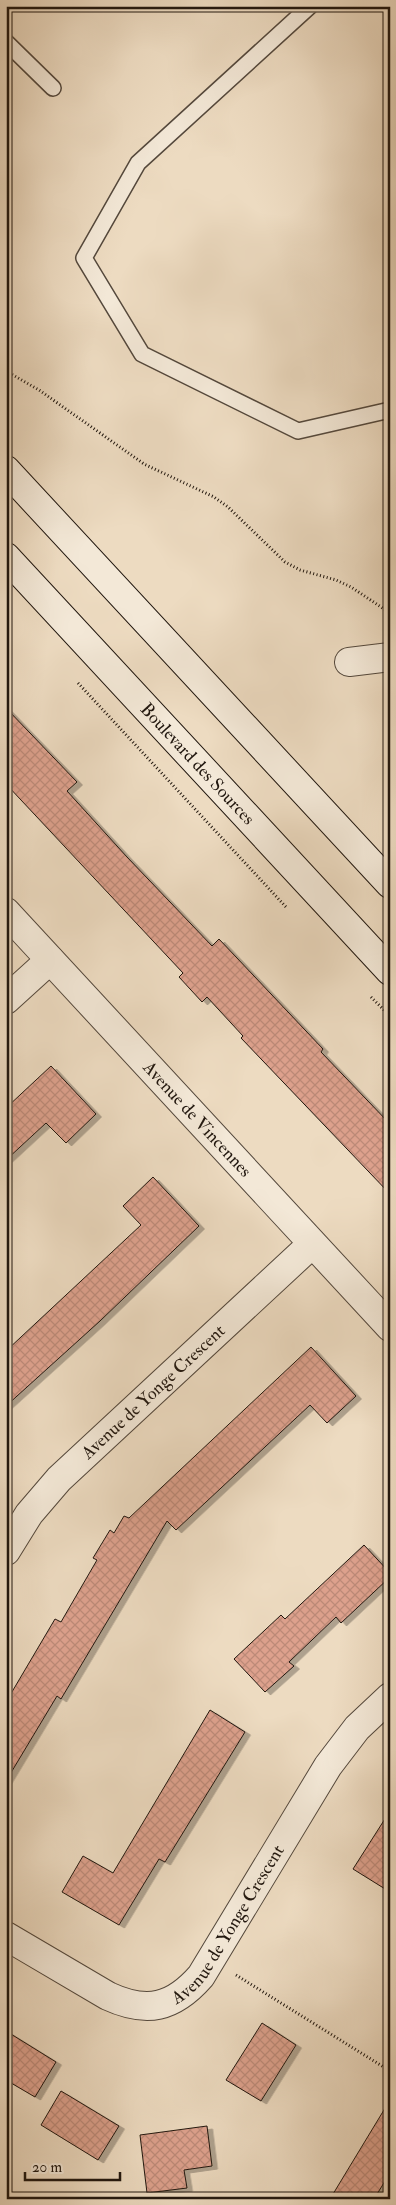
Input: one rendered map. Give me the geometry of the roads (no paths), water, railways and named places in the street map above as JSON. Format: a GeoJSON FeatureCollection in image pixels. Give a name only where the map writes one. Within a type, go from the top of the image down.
{"type":"FeatureCollection","features":[{"type":"Feature","properties":{"kind":"street"},"geometry":{"type":"LineString","coordinates":[[6,470],[390,884]]}},
{"type":"Feature","properties":{"kind":"street","name":"Boulevard des Sources"},"geometry":{"type":"LineString","coordinates":[[6,557],[390,971]]}},
{"type":"Feature","properties":{"kind":"street"},"geometry":{"type":"LineString","coordinates":[[349,662],[390,657]]}},
{"type":"Feature","properties":{"kind":"street","name":"Avenue de Vincennes"},"geometry":{"type":"LineString","coordinates":[[6,912],[390,1327]]}},
{"type":"Feature","properties":{"kind":"street"},"geometry":{"type":"LineString","coordinates":[[6,1000],[50,960]]}},
{"type":"Feature","properties":{"kind":"street","name":"Avenue de Yonge Crescent"},"geometry":{"type":"LineString","coordinates":[[6,1551],[30,1514],[59,1479],[312,1244]]}},
{"type":"Feature","properties":{"kind":"street","name":"Avenue de Yonge Crescent"},"geometry":{"type":"LineString","coordinates":[[6,1936],[124,2004],[152,2006],[178,1998],[190,1989],[201,1976],[328,1766],[357,1728],[390,1697]]}},
{"type":"Feature","properties":{"kind":"lane"},"geometry":{"type":"LineString","coordinates":[[310,6],[138,163],[84,258],[142,354],[150,358],[298,431],[390,410]]}},
{"type":"Feature","properties":{"kind":"lane"},"geometry":{"type":"LineString","coordinates":[[6,42],[53,88]]}}]}
